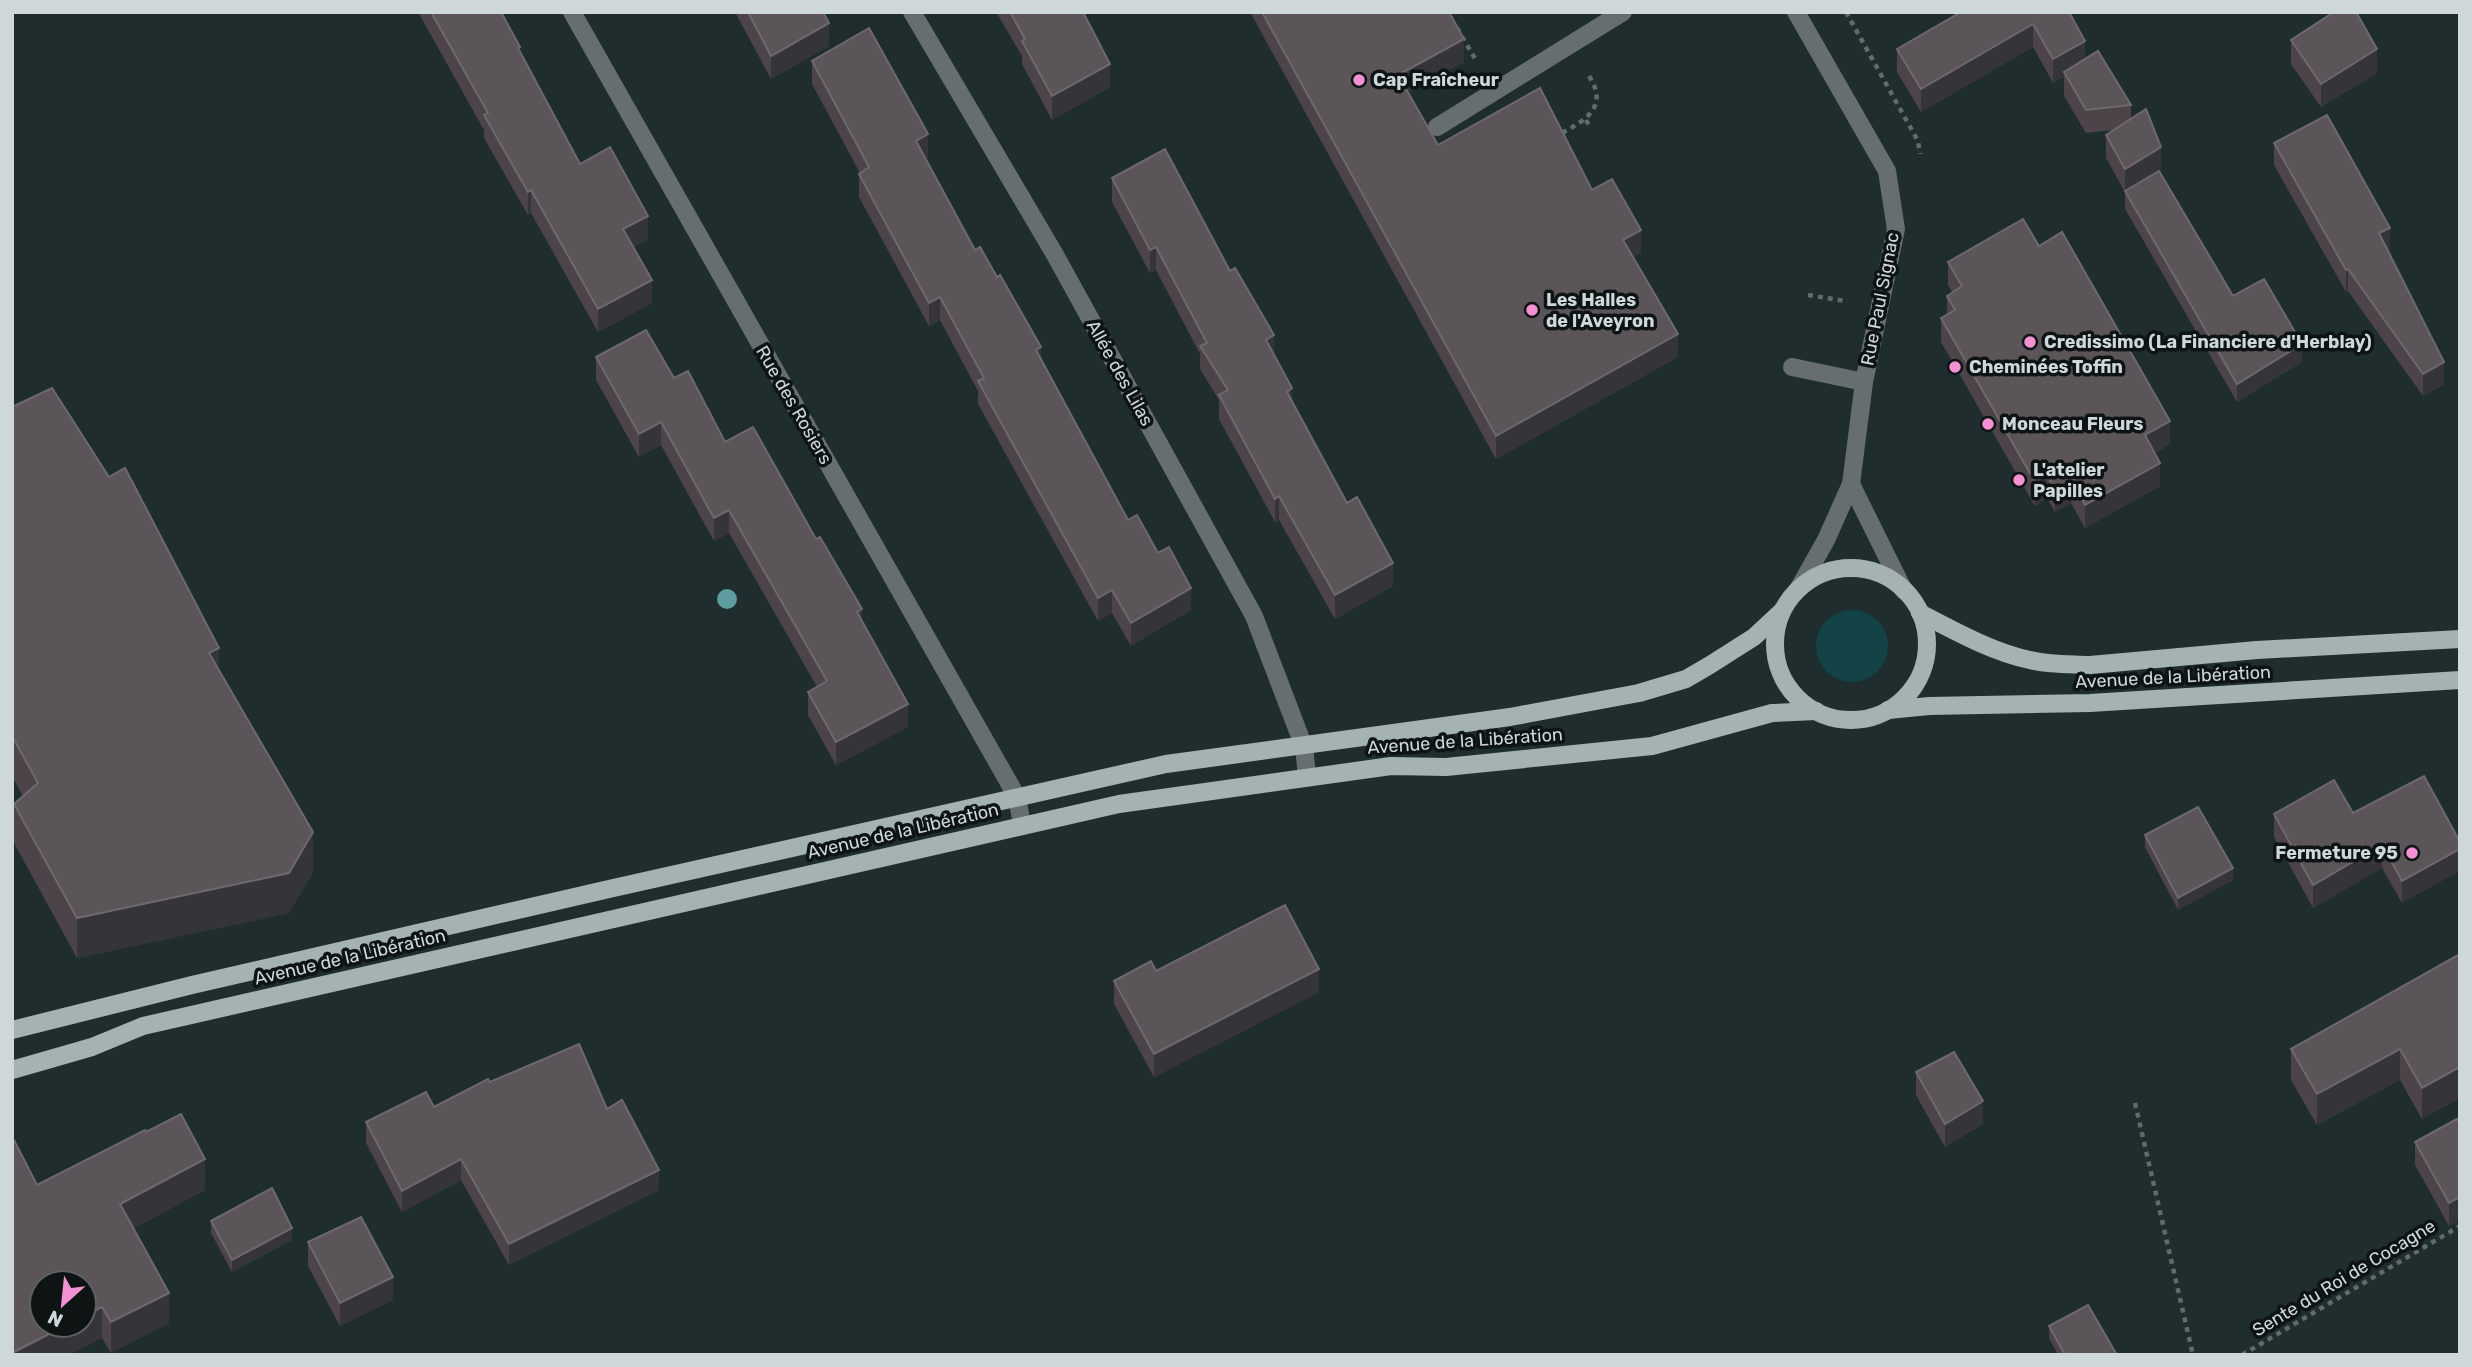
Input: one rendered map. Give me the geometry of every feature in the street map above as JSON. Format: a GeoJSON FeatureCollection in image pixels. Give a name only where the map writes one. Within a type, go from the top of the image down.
{"type":"FeatureCollection","features":[{"type":"Feature","properties":{"kind":"main road","name":"Avenue de la Libération"},"geometry":{"type":"LineString","coordinates":[[12,1030],[206,982],[1166,764],[1510,717],[1653,690],[1686,679],[1754,637],[1782,611],[1799,588],[1815,577],[1833,570],[1852,568],[1889,578],[1904,590],[1920,613],[1926,631],[1922,668],[1909,691],[1888,710]]}},
{"type":"Feature","properties":{"kind":"main road","name":"Avenue de la Libération"},"geometry":{"type":"LineString","coordinates":[[1782,611],[1776,630],[1775,649],[1778,668],[1787,685],[1800,701],[1816,711],[1845,719],[1875,715],[1888,710],[1929,706],[2090,704],[2460,680]]}},
{"type":"Feature","properties":{"kind":"main road","name":"Avenue de la Libération"},"geometry":{"type":"LineString","coordinates":[[1920,613],[1958,633],[2003,651],[2030,660],[2062,664],[2090,665],[2257,650],[2460,639]]}},
{"type":"Feature","properties":{"kind":"main road","name":"Avenue de la Libération"},"geometry":{"type":"LineString","coordinates":[[12,1070],[92,1047],[143,1026],[1119,804],[1391,766],[1446,767],[1652,746],[1772,713],[1816,711]]}},
{"type":"Feature","properties":{"kind":"street","name":"Rue des Rosiers"},"geometry":{"type":"LineString","coordinates":[[572,12],[1017,797],[1022,825]]}},
{"type":"Feature","properties":{"kind":"street","name":"Allée des Lilas"},"geometry":{"type":"LineString","coordinates":[[912,12],[1054,253],[1254,617],[1304,747],[1307,776]]}},
{"type":"Feature","properties":{"kind":"street"},"geometry":{"type":"LineString","coordinates":[[1437,127],[1623,12]]}},
{"type":"Feature","properties":{"kind":"street","name":"Rue Paul Signac"},"geometry":{"type":"LineString","coordinates":[[1796,12],[1887,171],[1896,229],[1864,382],[1851,484],[1826,540],[1799,588]]}},
{"type":"Feature","properties":{"kind":"street"},"geometry":{"type":"LineString","coordinates":[[1792,367],[1864,382]]}},
{"type":"Feature","properties":{"kind":"street"},"geometry":{"type":"LineString","coordinates":[[1851,484],[1904,590]]}},
{"type":"Feature","properties":{"kind":"path"},"geometry":{"type":"LineString","coordinates":[[1586,120],[1590,127]]}},
{"type":"Feature","properties":{"kind":"path"},"geometry":{"type":"LineString","coordinates":[[2136,1103],[2193,1355]]}},
{"type":"Feature","properties":{"kind":"path","name":"Sente du Roi de Cocagne"},"geometry":{"type":"LineString","coordinates":[[2242,1355],[2460,1226]]}},
{"type":"Feature","properties":{"kind":"shaded area"},"geometry":{"type":"Polygon","coordinates":[[[1852,610],[1872,616],[1882,626],[1888,646],[1882,666],[1872,676],[1852,682],[1832,676],[1822,666],[1816,646],[1822,626],[1832,616],[1852,610]]]}},
{"type":"Feature","properties":{"kind":"building"},"geometry":{"type":"Polygon","coordinates":[[[431,12],[501,12],[580,164],[610,147],[648,216],[623,229],[652,280],[598,309],[531,190],[528,192],[484,115],[488,113],[431,12]]]}},
{"type":"Feature","properties":{"kind":"building"},"geometry":{"type":"Polygon","coordinates":[[[748,12],[823,12],[829,23],[771,56],[748,12]]]}},
{"type":"Feature","properties":{"kind":"building"},"geometry":{"type":"Polygon","coordinates":[[[1010,12],[1083,12],[1110,64],[1052,96],[1022,41],[1025,39],[1010,12]]]}},
{"type":"Feature","properties":{"kind":"building","name":"Les Halles de l'Aveyron"},"geometry":{"type":"Polygon","coordinates":[[[1262,12],[1449,12],[1464,39],[1398,75],[1438,145],[1540,88],[1592,190],[1612,179],[1641,230],[1623,240],[1678,334],[1496,436],[1262,12]]]}},
{"type":"Feature","properties":{"kind":"building"},"geometry":{"type":"Polygon","coordinates":[[[1961,12],[2069,12],[2085,41],[2053,59],[2033,24],[1921,89],[1897,49],[1961,12]]]}},
{"type":"Feature","properties":{"kind":"building"},"geometry":{"type":"Polygon","coordinates":[[[2334,12],[2356,12],[2377,49],[2321,84],[2291,40],[2334,12]]]}},
{"type":"Feature","properties":{"kind":"building"},"geometry":{"type":"Polygon","coordinates":[[[869,28],[928,134],[916,141],[975,250],[980,247],[997,277],[1000,275],[1041,347],[1036,350],[1128,520],[1137,515],[1158,553],[1169,547],[1191,588],[1131,623],[1112,590],[1098,598],[978,381],[984,378],[940,297],[929,303],[859,174],[869,167],[812,61],[869,28]]]}},
{"type":"Feature","properties":{"kind":"building"},"geometry":{"type":"Polygon","coordinates":[[[2098,51],[2131,105],[2086,110],[2064,72],[2098,51]]]}},
{"type":"Feature","properties":{"kind":"building"},"geometry":{"type":"Polygon","coordinates":[[[2146,109],[2161,147],[2125,169],[2106,135],[2146,109]]]}},
{"type":"Feature","properties":{"kind":"building"},"geometry":{"type":"Polygon","coordinates":[[[2327,115],[2390,228],[2379,233],[2444,362],[2423,374],[2348,269],[2346,270],[2274,143],[2327,115]]]}},
{"type":"Feature","properties":{"kind":"building"},"geometry":{"type":"Polygon","coordinates":[[[1165,149],[1230,271],[1235,268],[1274,335],[1266,340],[1292,388],[1287,392],[1347,503],[1357,497],[1393,563],[1335,595],[1279,496],[1275,499],[1219,395],[1228,390],[1200,346],[1207,343],[1156,247],[1150,250],[1112,178],[1165,149]]]}},
{"type":"Feature","properties":{"kind":"building"},"geometry":{"type":"Polygon","coordinates":[[[2159,171],[2233,296],[2264,279],[2302,344],[2237,384],[2125,191],[2159,171]]]}},
{"type":"Feature","properties":{"kind":"building"},"geometry":{"type":"Polygon","coordinates":[[[2023,219],[2039,246],[2062,232],[2170,421],[2145,435],[2160,463],[2085,505],[2071,480],[2055,489],[2047,475],[2035,482],[1941,318],[1955,310],[1947,296],[1962,286],[1948,262],[2023,219]]]}},
{"type":"Feature","properties":{"kind":"building"},"geometry":{"type":"Polygon","coordinates":[[[646,330],[674,378],[688,371],[725,442],[753,427],[816,539],[820,537],[862,609],[857,612],[908,704],[836,742],[808,692],[827,681],[729,510],[714,518],[661,422],[639,434],[596,357],[646,330]]]}},
{"type":"Feature","properties":{"kind":"building"},"geometry":{"type":"Polygon","coordinates":[[[52,388],[109,477],[125,468],[219,648],[209,653],[313,832],[289,873],[77,918],[14,804],[38,783],[12,736],[12,407],[52,388]]]}},
{"type":"Feature","properties":{"kind":"building"},"geometry":{"type":"Polygon","coordinates":[[[2424,776],[2460,842],[2460,849],[2402,881],[2382,845],[2313,885],[2274,814],[2334,780],[2353,813],[2424,776]]]}},
{"type":"Feature","properties":{"kind":"building"},"geometry":{"type":"Polygon","coordinates":[[[2198,807],[2233,868],[2178,898],[2145,835],[2198,807]]]}},
{"type":"Feature","properties":{"kind":"building"},"geometry":{"type":"Polygon","coordinates":[[[1285,905],[1319,969],[1154,1054],[1114,981],[1151,961],[1156,971],[1285,905]]]}},
{"type":"Feature","properties":{"kind":"building"},"geometry":{"type":"Polygon","coordinates":[[[2460,954],[2460,1067],[2422,1088],[2400,1049],[2317,1094],[2291,1049],[2460,954]]]}},
{"type":"Feature","properties":{"kind":"building"},"geometry":{"type":"Polygon","coordinates":[[[579,1044],[607,1109],[622,1100],[659,1170],[509,1244],[461,1159],[402,1191],[366,1122],[426,1092],[434,1107],[488,1079],[490,1082],[579,1044]]]}},
{"type":"Feature","properties":{"kind":"building"},"geometry":{"type":"Polygon","coordinates":[[[1954,1052],[1983,1101],[1945,1124],[1916,1072],[1954,1052]]]}},
{"type":"Feature","properties":{"kind":"building"},"geometry":{"type":"Polygon","coordinates":[[[181,1114],[205,1159],[120,1204],[169,1293],[111,1322],[102,1307],[98,1309],[98,1269],[28,1269],[28,1339],[40,1339],[12,1353],[12,1140],[37,1185],[145,1130],[146,1132],[181,1114]]]}},
{"type":"Feature","properties":{"kind":"building"},"geometry":{"type":"Polygon","coordinates":[[[2457,1119],[2460,1125],[2460,1197],[2449,1203],[2415,1142],[2457,1119]]]}},
{"type":"Feature","properties":{"kind":"building"},"geometry":{"type":"Polygon","coordinates":[[[272,1188],[292,1228],[232,1260],[211,1221],[272,1188]]]}},
{"type":"Feature","properties":{"kind":"building"},"geometry":{"type":"Polygon","coordinates":[[[361,1217],[393,1277],[340,1303],[308,1242],[361,1217]]]}},
{"type":"Feature","properties":{"kind":"building"},"geometry":{"type":"Polygon","coordinates":[[[2088,1305],[2117,1355],[2065,1355],[2049,1326],[2088,1305]]]}},
{"type":"Feature","properties":{"kind":"place","name":"Cap Fraîcheur"},"geometry":{"type":"Point","coordinates":[1359,80]}},
{"type":"Feature","properties":{"kind":"place","name":"Les Halles de l'Aveyron"},"geometry":{"type":"Point","coordinates":[1532,310]}},
{"type":"Feature","properties":{"kind":"place","name":"Credissimo (La Financiere d'Herblay)"},"geometry":{"type":"Point","coordinates":[2030,342]}},
{"type":"Feature","properties":{"kind":"place","name":"Cheminées Toffin"},"geometry":{"type":"Point","coordinates":[1955,367]}},
{"type":"Feature","properties":{"kind":"place","name":"Monceau Fleurs"},"geometry":{"type":"Point","coordinates":[1988,424]}},
{"type":"Feature","properties":{"kind":"place","name":"L'atelier Papilles"},"geometry":{"type":"Point","coordinates":[2019,480]}},
{"type":"Feature","properties":{"kind":"place","name":"Fermeture 95"},"geometry":{"type":"Point","coordinates":[2412,853]}}]}
